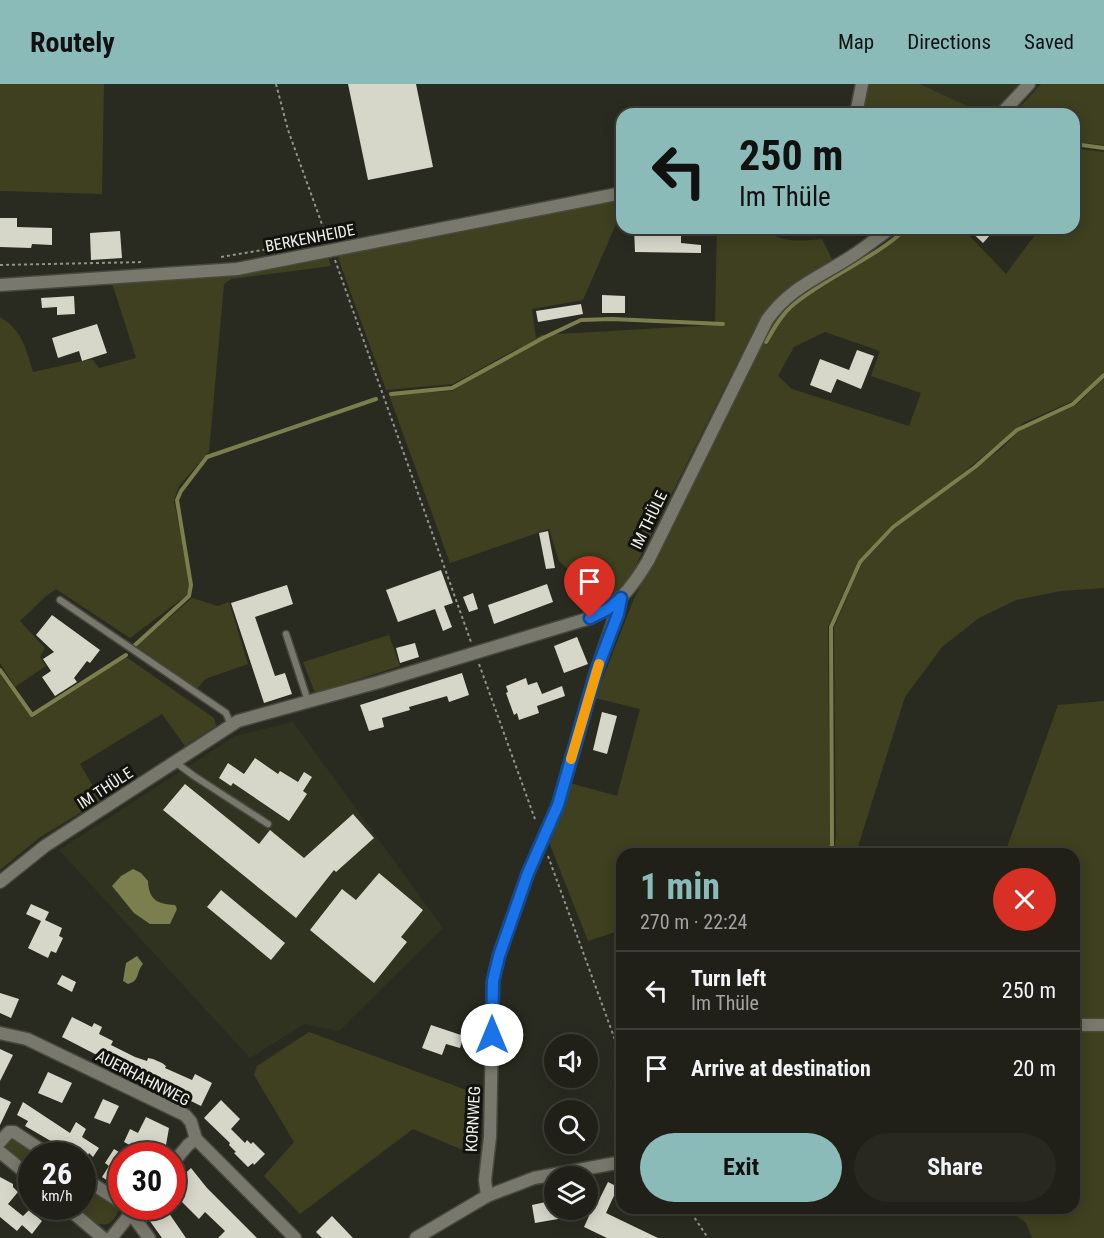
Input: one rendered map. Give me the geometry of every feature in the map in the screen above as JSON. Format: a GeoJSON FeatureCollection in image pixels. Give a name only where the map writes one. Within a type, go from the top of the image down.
{"type":"FeatureCollection","features":[{"type":"Feature","properties":{"kind":"street"},"geometry":{"type":"LineString","coordinates":[[856,108],[862,84]]}},
{"type":"Feature","properties":{"kind":"street"},"geometry":{"type":"LineString","coordinates":[[1007,108],[1029,84]]}},
{"type":"Feature","properties":{"kind":"street","name":"BERKENHEIDE"},"geometry":{"type":"LineString","coordinates":[[0,285],[237,269],[616,194]]}},
{"type":"Feature","properties":{"kind":"street","name":"IM THÜLE"},"geometry":{"type":"LineString","coordinates":[[0,882],[45,846],[238,721],[590,618],[608,609],[633,585],[648,561],[766,321],[789,294],[883,234]]}},
{"type":"Feature","properties":{"kind":"street","name":"KORNWEG"},"geometry":{"type":"LineString","coordinates":[[487,1196],[485,1180],[490,1137],[493,981],[499,956],[528,873],[558,805],[596,672],[618,614],[621,598]]}},
{"type":"Feature","properties":{"kind":"street"},"geometry":{"type":"LineString","coordinates":[[1080,1025],[1104,1025]]}},
{"type":"Feature","properties":{"kind":"street","name":"AUERHAHNWEG"},"geometry":{"type":"LineString","coordinates":[[0,1033],[27,1039],[185,1115],[191,1122],[196,1139],[293,1237]]}},
{"type":"Feature","properties":{"kind":"street"},"geometry":{"type":"LineString","coordinates":[[0,1142],[9,1132],[14,1132],[29,1142]]}},
{"type":"Feature","properties":{"kind":"street"},"geometry":{"type":"LineString","coordinates":[[186,1147],[196,1139]]}},
{"type":"Feature","properties":{"kind":"street"},"geometry":{"type":"LineString","coordinates":[[0,1152],[18,1167]]}},
{"type":"Feature","properties":{"kind":"street"},"geometry":{"type":"LineString","coordinates":[[416,1238],[487,1196],[534,1178],[616,1163]]}},
{"type":"Feature","properties":{"kind":"street"},"geometry":{"type":"LineString","coordinates":[[82,1220],[103,1238]]}},
{"type":"Feature","properties":{"kind":"street"},"geometry":{"type":"LineString","coordinates":[[111,1238],[126,1220]]}},
{"type":"Feature","properties":{"kind":"street"},"geometry":{"type":"LineString","coordinates":[[138,1220],[149,1238]]}},
{"type":"Feature","properties":{"kind":"lane"},"geometry":{"type":"LineString","coordinates":[[60,600],[226,713],[231,726]]}},
{"type":"Feature","properties":{"kind":"lane"},"geometry":{"type":"LineString","coordinates":[[286,634],[308,701]]}},
{"type":"Feature","properties":{"kind":"lane"},"geometry":{"type":"LineString","coordinates":[[175,762],[268,824]]}},
{"type":"Feature","properties":{"kind":"path"},"geometry":{"type":"LineString","coordinates":[[276,84],[288,130],[332,251]]}},
{"type":"Feature","properties":{"kind":"path"},"geometry":{"type":"LineString","coordinates":[[218,258],[286,246],[326,236]]}},
{"type":"Feature","properties":{"kind":"path"},"geometry":{"type":"LineString","coordinates":[[0,265],[144,262]]}},
{"type":"Feature","properties":{"kind":"path"},"geometry":{"type":"LineString","coordinates":[[692,1214],[708,1238]]}},
{"type":"Feature","properties":{"kind":"shaded area"},"geometry":{"type":"Polygon","coordinates":[[[0,84],[104,84],[102,194],[0,191],[0,84]]]}},
{"type":"Feature","properties":{"kind":"shaded area"},"geometry":{"type":"Polygon","coordinates":[[[867,84],[920,84],[972,108],[861,108],[867,84]]]}},
{"type":"Feature","properties":{"kind":"shaded area"},"geometry":{"type":"Polygon","coordinates":[[[920,84],[1021,84],[998,108],[972,108],[920,84]]]}},
{"type":"Feature","properties":{"kind":"shaded area"},"geometry":{"type":"Polygon","coordinates":[[[1041,84],[1104,84],[1104,145],[1080,143],[1080,108],[1019,108],[1041,84]]]}},
{"type":"Feature","properties":{"kind":"shaded area"},"geometry":{"type":"Polygon","coordinates":[[[1080,149],[1104,152],[1104,372],[1073,401],[1025,422],[948,485],[891,526],[857,563],[828,627],[830,848],[616,848],[616,932],[588,941],[549,842],[570,783],[617,796],[640,709],[595,698],[633,601],[766,335],[783,308],[804,292],[899,234],[968,234],[1006,274],[1036,234],[1080,234],[1080,149]],[[825,332],[794,347],[778,376],[792,389],[909,426],[921,393],[871,376],[880,351],[825,332]]]}},
{"type":"Feature","properties":{"kind":"shaded area"},"geometry":{"type":"Polygon","coordinates":[[[616,199],[616,224],[583,300],[532,309],[536,338],[541,335],[715,325],[717,234],[772,234],[784,239],[799,241],[822,239],[833,261],[798,281],[766,311],[754,330],[633,571],[614,593],[590,608],[578,578],[559,561],[549,529],[450,563],[389,395],[452,391],[522,346],[453,384],[386,390],[338,258],[341,253],[616,199]]]}},
{"type":"Feature","properties":{"kind":"shaded area"},"geometry":{"type":"Polygon","coordinates":[[[328,257],[331,266],[231,279],[224,284],[209,452],[179,486],[174,500],[190,585],[187,595],[130,638],[56,589],[20,621],[45,648],[40,657],[46,666],[15,687],[0,663],[0,317],[18,334],[33,372],[92,359],[99,368],[136,358],[112,283],[328,257]]]}},
{"type":"Feature","properties":{"kind":"shaded area"},"geometry":{"type":"Polygon","coordinates":[[[1104,378],[1104,588],[1061,591],[1016,600],[979,618],[942,647],[905,697],[858,848],[835,848],[834,627],[862,563],[895,528],[1002,448],[1019,431],[1076,405],[1104,378]]]}},
{"type":"Feature","properties":{"kind":"shaded area"},"geometry":{"type":"Polygon","coordinates":[[[192,598],[218,606],[229,602],[248,664],[205,679],[197,689],[136,646],[192,598]]]}},
{"type":"Feature","properties":{"kind":"shaded area"},"geometry":{"type":"Polygon","coordinates":[[[389,635],[400,666],[315,693],[303,662],[389,635]]]}},
{"type":"Feature","properties":{"kind":"shaded area"},"geometry":{"type":"Polygon","coordinates":[[[126,657],[214,718],[216,726],[185,746],[162,714],[80,764],[101,800],[39,838],[0,870],[0,675],[32,718],[126,657]]]}},
{"type":"Feature","properties":{"kind":"shaded area"},"geometry":{"type":"Polygon","coordinates":[[[1104,701],[1104,1238],[1032,1238],[1026,1223],[1014,1214],[1080,1214],[1080,848],[1007,848],[1058,705],[1104,701]]]}},
{"type":"Feature","properties":{"kind":"shaded area"},"geometry":{"type":"Polygon","coordinates":[[[293,722],[443,928],[339,1031],[304,1024],[250,1058],[59,850],[235,736],[293,722]]]}},
{"type":"Feature","properties":{"kind":"shaded area"},"geometry":{"type":"Polygon","coordinates":[[[133,869],[141,873],[148,881],[150,893],[155,900],[163,904],[175,905],[177,909],[170,924],[150,924],[134,913],[112,886],[121,876],[133,869]]]}},
{"type":"Feature","properties":{"kind":"shaded area"},"geometry":{"type":"Polygon","coordinates":[[[137,956],[143,964],[136,978],[128,984],[123,981],[126,963],[137,956]]]}},
{"type":"Feature","properties":{"kind":"shaded area"},"geometry":{"type":"Polygon","coordinates":[[[309,1032],[472,1092],[465,1151],[413,1129],[300,1214],[264,1176],[294,1142],[254,1075],[257,1066],[309,1032]]]}},
{"type":"Feature","properties":{"kind":"shaded area"},"geometry":{"type":"Polygon","coordinates":[[[11,1138],[21,1142],[18,1142],[18,1162],[8,1154],[5,1143],[11,1138]]]}},
{"type":"Feature","properties":{"kind":"shaded area"},"geometry":{"type":"Polygon","coordinates":[[[96,1191],[108,1198],[108,1220],[113,1220],[104,1224],[91,1221],[96,1220],[96,1191]]]}},
{"type":"Feature","properties":{"kind":"building"},"geometry":{"type":"Polygon","coordinates":[[[348,84],[416,84],[433,167],[368,180],[348,84]]]}},
{"type":"Feature","properties":{"kind":"building"},"geometry":{"type":"Polygon","coordinates":[[[0,218],[17,218],[17,227],[52,228],[52,245],[32,244],[31,248],[0,247],[0,218]]]}},
{"type":"Feature","properties":{"kind":"building"},"geometry":{"type":"Polygon","coordinates":[[[120,231],[122,258],[91,260],[90,233],[120,231]]]}},
{"type":"Feature","properties":{"kind":"building"},"geometry":{"type":"Polygon","coordinates":[[[634,234],[681,234],[681,243],[701,245],[701,253],[635,252],[634,234]]]}},
{"type":"Feature","properties":{"kind":"building"},"geometry":{"type":"Polygon","coordinates":[[[973,234],[991,234],[983,243],[973,234]]]}},
{"type":"Feature","properties":{"kind":"building"},"geometry":{"type":"Polygon","coordinates":[[[602,295],[625,296],[625,313],[602,313],[602,295]]]}},
{"type":"Feature","properties":{"kind":"building"},"geometry":{"type":"Polygon","coordinates":[[[74,296],[75,314],[57,315],[57,307],[42,308],[41,298],[74,296]]]}},
{"type":"Feature","properties":{"kind":"building"},"geometry":{"type":"Polygon","coordinates":[[[581,304],[583,314],[538,322],[536,311],[581,304]]]}},
{"type":"Feature","properties":{"kind":"building"},"geometry":{"type":"Polygon","coordinates":[[[97,324],[107,353],[82,361],[79,351],[58,358],[52,338],[97,324]]]}},
{"type":"Feature","properties":{"kind":"building"},"geometry":{"type":"Polygon","coordinates":[[[857,350],[874,356],[861,389],[837,379],[831,393],[810,385],[820,359],[849,370],[857,350]]]}},
{"type":"Feature","properties":{"kind":"building"},"geometry":{"type":"Polygon","coordinates":[[[548,531],[555,568],[546,569],[539,533],[548,531]]]}},
{"type":"Feature","properties":{"kind":"building"},"geometry":{"type":"Polygon","coordinates":[[[441,570],[453,603],[444,606],[452,627],[443,631],[435,609],[398,622],[386,590],[441,570]]]}},
{"type":"Feature","properties":{"kind":"building"},"geometry":{"type":"Polygon","coordinates":[[[547,584],[553,602],[494,624],[488,605],[547,584]]]}},
{"type":"Feature","properties":{"kind":"building"},"geometry":{"type":"Polygon","coordinates":[[[287,585],[293,604],[255,617],[275,676],[285,673],[292,694],[264,703],[231,603],[287,585]]]}},
{"type":"Feature","properties":{"kind":"building"},"geometry":{"type":"Polygon","coordinates":[[[473,593],[478,609],[469,612],[463,597],[473,593]]]}},
{"type":"Feature","properties":{"kind":"building"},"geometry":{"type":"Polygon","coordinates":[[[52,615],[100,650],[90,663],[87,661],[74,678],[77,682],[55,696],[42,677],[51,671],[43,659],[54,652],[36,635],[52,615]]]}},
{"type":"Feature","properties":{"kind":"building"},"geometry":{"type":"Polygon","coordinates":[[[577,637],[588,664],[564,673],[554,646],[577,637]]]}},
{"type":"Feature","properties":{"kind":"building"},"geometry":{"type":"Polygon","coordinates":[[[415,643],[419,657],[400,663],[396,648],[415,643]]]}},
{"type":"Feature","properties":{"kind":"building"},"geometry":{"type":"Polygon","coordinates":[[[462,673],[469,695],[449,702],[447,696],[409,707],[410,710],[382,718],[384,727],[369,731],[360,705],[462,673]]]}},
{"type":"Feature","properties":{"kind":"building"},"geometry":{"type":"Polygon","coordinates":[[[526,678],[528,685],[537,682],[542,694],[562,686],[565,696],[537,706],[539,713],[519,720],[517,713],[514,715],[506,693],[508,692],[506,686],[526,678]]]}},
{"type":"Feature","properties":{"kind":"building"},"geometry":{"type":"Polygon","coordinates":[[[602,712],[617,716],[607,754],[593,750],[602,712]]]}},
{"type":"Feature","properties":{"kind":"building"},"geometry":{"type":"Polygon","coordinates":[[[255,758],[278,774],[280,771],[298,782],[304,772],[312,777],[303,791],[307,794],[289,821],[233,783],[231,786],[219,778],[228,763],[244,774],[255,758]]]}},
{"type":"Feature","properties":{"kind":"building"},"geometry":{"type":"Polygon","coordinates":[[[185,784],[259,844],[270,830],[304,858],[353,814],[374,838],[336,872],[334,870],[296,918],[163,810],[185,784]]]}},
{"type":"Feature","properties":{"kind":"building"},"geometry":{"type":"Polygon","coordinates":[[[379,873],[423,910],[401,937],[407,942],[374,983],[310,930],[342,889],[356,900],[379,873]]]}},
{"type":"Feature","properties":{"kind":"building"},"geometry":{"type":"Polygon","coordinates":[[[221,890],[285,943],[271,960],[207,907],[221,890]]]}},
{"type":"Feature","properties":{"kind":"building"},"geometry":{"type":"Polygon","coordinates":[[[31,904],[49,912],[45,920],[62,928],[59,936],[63,938],[56,953],[51,951],[48,958],[28,948],[41,921],[26,914],[31,904]]]}},
{"type":"Feature","properties":{"kind":"building"},"geometry":{"type":"Polygon","coordinates":[[[62,975],[76,982],[72,992],[57,984],[62,975]]]}},
{"type":"Feature","properties":{"kind":"building"},"geometry":{"type":"Polygon","coordinates":[[[0,993],[19,999],[11,1018],[0,1013],[0,993]]]}},
{"type":"Feature","properties":{"kind":"building"},"geometry":{"type":"Polygon","coordinates":[[[72,1017],[92,1027],[94,1023],[102,1027],[99,1034],[113,1041],[111,1045],[135,1057],[147,1061],[148,1058],[153,1059],[166,1066],[165,1068],[192,1080],[195,1074],[212,1083],[201,1106],[140,1076],[141,1074],[123,1066],[122,1068],[62,1037],[72,1017]]]}},
{"type":"Feature","properties":{"kind":"building"},"geometry":{"type":"Polygon","coordinates":[[[431,1025],[464,1036],[460,1048],[446,1044],[442,1055],[422,1048],[431,1025]]]}},
{"type":"Feature","properties":{"kind":"building"},"geometry":{"type":"Polygon","coordinates":[[[0,1049],[13,1055],[0,1081],[0,1049]]]}},
{"type":"Feature","properties":{"kind":"building"},"geometry":{"type":"Polygon","coordinates":[[[48,1072],[72,1083],[62,1103],[38,1093],[48,1072]]]}},
{"type":"Feature","properties":{"kind":"building"},"geometry":{"type":"Polygon","coordinates":[[[0,1097],[11,1102],[0,1125],[0,1097]]]}},
{"type":"Feature","properties":{"kind":"building"},"geometry":{"type":"Polygon","coordinates":[[[103,1099],[119,1106],[110,1124],[94,1118],[103,1099]]]}},
{"type":"Feature","properties":{"kind":"building"},"geometry":{"type":"Polygon","coordinates":[[[221,1100],[240,1119],[231,1129],[245,1143],[247,1140],[251,1144],[253,1142],[265,1154],[254,1165],[253,1163],[248,1167],[234,1153],[236,1152],[229,1145],[230,1143],[204,1118],[221,1100]]]}},
{"type":"Feature","properties":{"kind":"building"},"geometry":{"type":"Polygon","coordinates":[[[23,1102],[70,1133],[76,1122],[86,1129],[82,1137],[90,1142],[53,1142],[25,1126],[28,1121],[17,1115],[23,1102]]]}},
{"type":"Feature","properties":{"kind":"building"},"geometry":{"type":"Polygon","coordinates":[[[146,1117],[169,1128],[167,1142],[124,1142],[130,1129],[138,1133],[146,1117]]]}},
{"type":"Feature","properties":{"kind":"building"},"geometry":{"type":"Polygon","coordinates":[[[108,1168],[108,1181],[102,1177],[108,1168]]]}},
{"type":"Feature","properties":{"kind":"building"},"geometry":{"type":"Polygon","coordinates":[[[191,1168],[207,1188],[257,1238],[218,1238],[225,1231],[205,1212],[199,1219],[186,1206],[186,1173],[191,1168]]]}},
{"type":"Feature","properties":{"kind":"building"},"geometry":{"type":"Polygon","coordinates":[[[0,1177],[13,1184],[18,1192],[8,1204],[18,1212],[18,1220],[42,1221],[32,1234],[22,1225],[17,1231],[0,1217],[0,1177]]]}},
{"type":"Feature","properties":{"kind":"building"},"geometry":{"type":"Polygon","coordinates":[[[608,1182],[616,1186],[616,1191],[606,1213],[658,1238],[607,1238],[584,1227],[587,1220],[598,1220],[598,1202],[608,1182]]]}},
{"type":"Feature","properties":{"kind":"building"},"geometry":{"type":"Polygon","coordinates":[[[544,1202],[544,1220],[552,1220],[535,1223],[532,1205],[544,1202]]]}},
{"type":"Feature","properties":{"kind":"building"},"geometry":{"type":"Polygon","coordinates":[[[332,1216],[353,1238],[322,1238],[316,1232],[332,1216]]]}},
{"type":"Feature","properties":{"kind":"building"},"geometry":{"type":"Polygon","coordinates":[[[149,1220],[174,1220],[186,1238],[162,1238],[149,1220]]]}},
{"type":"Feature","properties":{"kind":"waterway"},"geometry":{"type":"LineString","coordinates":[[1080,145],[1104,148]]}},
{"type":"Feature","properties":{"kind":"waterway"},"geometry":{"type":"LineString","coordinates":[[766,342],[775,326],[794,304],[900,234]]}},
{"type":"Feature","properties":{"kind":"waterway"},"geometry":{"type":"LineString","coordinates":[[391,394],[452,388],[581,320],[612,319],[723,324]]}},
{"type":"Feature","properties":{"kind":"waterway"},"geometry":{"type":"LineString","coordinates":[[829,848],[832,846],[831,627],[860,562],[893,527],[975,467],[1017,430],[1073,404],[1104,375]]}},
{"type":"Feature","properties":{"kind":"waterway"},"geometry":{"type":"LineString","coordinates":[[135,645],[189,596],[191,585],[177,500],[181,491],[207,457],[376,399]]}},
{"type":"Feature","properties":{"kind":"waterway"},"geometry":{"type":"LineString","coordinates":[[0,670],[32,715],[126,655]]}},
{"type":"Feature","properties":{"kind":"slow traffic"},"geometry":{"type":"LineString","coordinates":[[571,759],[599,664]]}},
{"type":"Feature","properties":{"kind":"route"},"geometry":{"type":"LineString","coordinates":[[492,1035],[493,981],[499,956],[528,873],[558,805],[596,672],[618,614],[621,598],[608,609],[590,618]]}}]}
